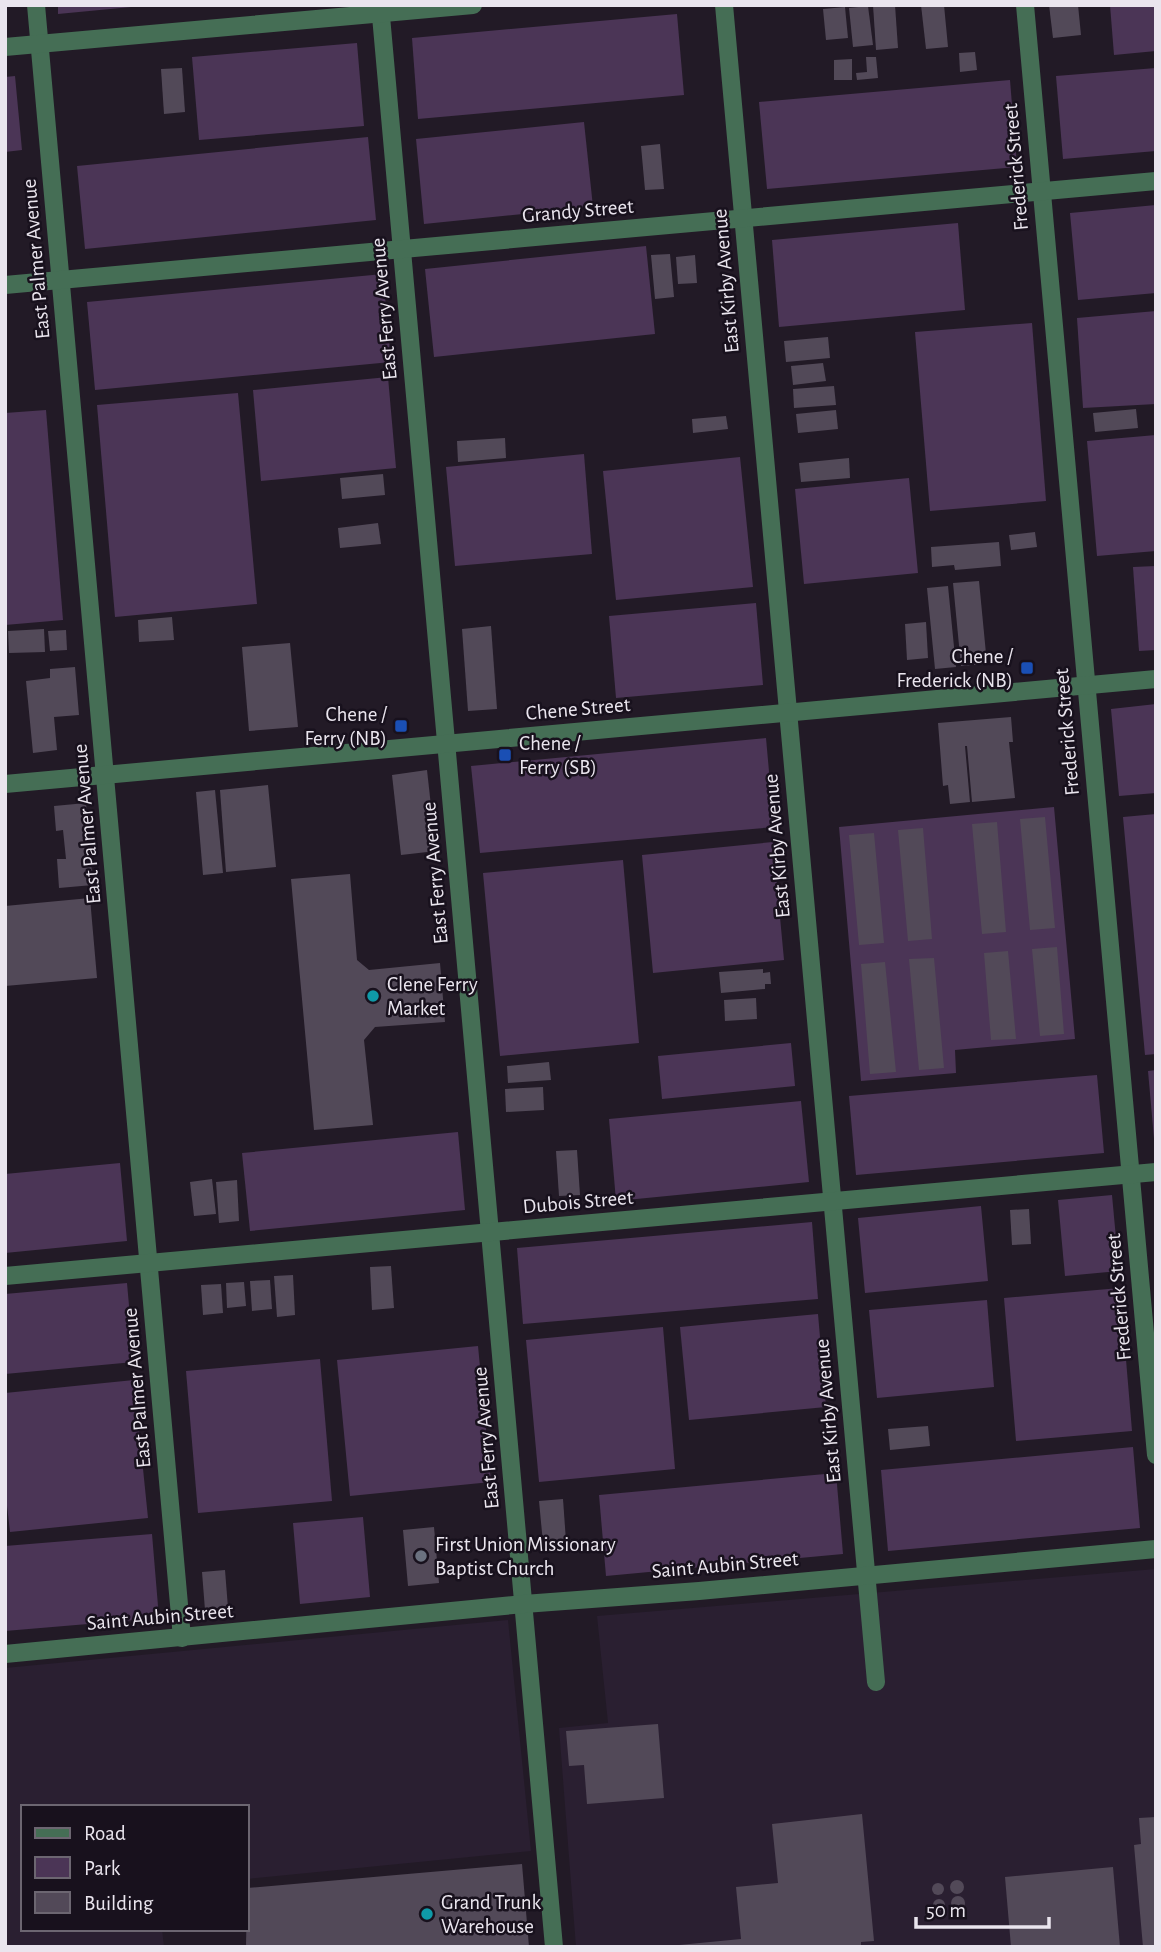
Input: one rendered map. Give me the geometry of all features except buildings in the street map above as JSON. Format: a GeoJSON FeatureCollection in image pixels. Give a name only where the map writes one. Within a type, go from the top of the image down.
{"type":"FeatureCollection","features":[{"type":"Feature","properties":{"kind":"street","name":"East Palmer Avenue"},"geometry":{"type":"LineString","coordinates":[[36,5],[182,1638]]}},
{"type":"Feature","properties":{"kind":"street"},"geometry":{"type":"LineString","coordinates":[[5,47],[381,9],[473,5]]}},
{"type":"Feature","properties":{"kind":"street","name":"East Kirby Avenue"},"geometry":{"type":"LineString","coordinates":[[724,5],[876,1682]]}},
{"type":"Feature","properties":{"kind":"street","name":"Frederick Street"},"geometry":{"type":"LineString","coordinates":[[1025,5],[1156,1455]]}},
{"type":"Feature","properties":{"kind":"street","name":"East Ferry Avenue"},"geometry":{"type":"LineString","coordinates":[[381,9],[554,1947]]}},
{"type":"Feature","properties":{"kind":"street","name":"Grandy Street"},"geometry":{"type":"LineString","coordinates":[[5,285],[1156,181]]}},
{"type":"Feature","properties":{"kind":"street","name":"Chene Street"},"geometry":{"type":"LineString","coordinates":[[5,784],[1156,679]]}},
{"type":"Feature","properties":{"kind":"street","name":"Dubois Street"},"geometry":{"type":"LineString","coordinates":[[5,1276],[1156,1172]]}},
{"type":"Feature","properties":{"kind":"street","name":"Saint Aubin Street"},"geometry":{"type":"LineString","coordinates":[[5,1654],[524,1604],[1156,1549]]}},
{"type":"Feature","properties":{"kind":"shaded area"},"geometry":{"type":"Polygon","coordinates":[[[1156,1569],[1156,1947],[576,1947],[559,1728],[608,1723],[597,1616],[1156,1569]]]}},
{"type":"Feature","properties":{"kind":"shaded area"},"geometry":{"type":"Polygon","coordinates":[[[508,1620],[531,1851],[248,1879],[248,1805],[21,1805],[21,1931],[162,1931],[164,1947],[5,1947],[5,1668],[508,1620]]]}},
{"type":"Feature","properties":{"kind":"green space"},"geometry":{"type":"Polygon","coordinates":[[[58,5],[152,5],[58,14],[58,5]]]}},
{"type":"Feature","properties":{"kind":"green space"},"geometry":{"type":"Polygon","coordinates":[[[1110,5],[1156,5],[1156,51],[1114,55],[1110,5]]]}},
{"type":"Feature","properties":{"kind":"green space"},"geometry":{"type":"Polygon","coordinates":[[[677,14],[684,95],[418,119],[412,38],[677,14]]]}},
{"type":"Feature","properties":{"kind":"green space"},"geometry":{"type":"Polygon","coordinates":[[[357,43],[364,126],[199,140],[192,57],[357,43]]]}},
{"type":"Feature","properties":{"kind":"green space"},"geometry":{"type":"Polygon","coordinates":[[[1156,68],[1156,151],[1063,159],[1056,76],[1156,68]]]}},
{"type":"Feature","properties":{"kind":"green space"},"geometry":{"type":"Polygon","coordinates":[[[15,76],[22,150],[5,152],[5,77],[15,76]]]}},
{"type":"Feature","properties":{"kind":"green space"},"geometry":{"type":"Polygon","coordinates":[[[1010,80],[1017,167],[767,189],[759,102],[1010,80]]]}},
{"type":"Feature","properties":{"kind":"green space"},"geometry":{"type":"Polygon","coordinates":[[[584,122],[593,207],[424,224],[416,139],[584,122]]]}},
{"type":"Feature","properties":{"kind":"green space"},"geometry":{"type":"Polygon","coordinates":[[[368,137],[376,220],[85,249],[77,166],[368,137]]]}},
{"type":"Feature","properties":{"kind":"green space"},"geometry":{"type":"Polygon","coordinates":[[[1156,205],[1156,293],[1078,300],[1070,213],[1156,205]]]}},
{"type":"Feature","properties":{"kind":"green space"},"geometry":{"type":"Polygon","coordinates":[[[958,223],[965,310],[779,327],[772,240],[958,223]]]}},
{"type":"Feature","properties":{"kind":"green space"},"geometry":{"type":"Polygon","coordinates":[[[646,246],[655,334],[434,357],[425,269],[646,246]]]}},
{"type":"Feature","properties":{"kind":"green space"},"geometry":{"type":"Polygon","coordinates":[[[383,274],[391,362],[95,390],[87,302],[383,274]]]}},
{"type":"Feature","properties":{"kind":"green space"},"geometry":{"type":"Polygon","coordinates":[[[1156,311],[1156,404],[1083,408],[1077,318],[1156,311]]]}},
{"type":"Feature","properties":{"kind":"green space"},"geometry":{"type":"Polygon","coordinates":[[[1032,323],[1046,501],[930,511],[915,332],[1032,323]]]}},
{"type":"Feature","properties":{"kind":"green space"},"geometry":{"type":"Polygon","coordinates":[[[388,377],[396,468],[261,481],[253,390],[388,377]]]}},
{"type":"Feature","properties":{"kind":"green space"},"geometry":{"type":"Polygon","coordinates":[[[238,393],[257,604],[115,617],[97,405],[238,393]]]}},
{"type":"Feature","properties":{"kind":"green space"},"geometry":{"type":"Polygon","coordinates":[[[46,410],[63,620],[5,625],[5,413],[46,410]]]}},
{"type":"Feature","properties":{"kind":"green space"},"geometry":{"type":"Polygon","coordinates":[[[1156,435],[1156,551],[1097,556],[1087,441],[1156,435]]]}},
{"type":"Feature","properties":{"kind":"green space"},"geometry":{"type":"Polygon","coordinates":[[[584,454],[592,554],[455,566],[446,467],[584,454]]]}},
{"type":"Feature","properties":{"kind":"green space"},"geometry":{"type":"Polygon","coordinates":[[[740,457],[753,587],[616,600],[603,471],[740,457]]]}},
{"type":"Feature","properties":{"kind":"green space"},"geometry":{"type":"Polygon","coordinates":[[[909,478],[918,573],[804,584],[795,489],[909,478]]]}},
{"type":"Feature","properties":{"kind":"green space"},"geometry":{"type":"Polygon","coordinates":[[[1156,566],[1156,650],[1139,651],[1133,567],[1156,566]]]}},
{"type":"Feature","properties":{"kind":"green space"},"geometry":{"type":"Polygon","coordinates":[[[756,603],[763,685],[616,698],[609,616],[756,603]]]}},
{"type":"Feature","properties":{"kind":"green space"},"geometry":{"type":"Polygon","coordinates":[[[1156,704],[1156,793],[1119,796],[1111,709],[1156,704]]]}},
{"type":"Feature","properties":{"kind":"green space"},"geometry":{"type":"Polygon","coordinates":[[[766,738],[774,827],[480,853],[471,766],[766,738]]]}},
{"type":"Feature","properties":{"kind":"green space"},"geometry":{"type":"Polygon","coordinates":[[[1054,807],[1075,1039],[955,1050],[956,1073],[861,1081],[839,827],[1054,807]]]}},
{"type":"Feature","properties":{"kind":"green space"},"geometry":{"type":"Polygon","coordinates":[[[1156,814],[1156,1054],[1145,1055],[1123,817],[1156,814]]]}},
{"type":"Feature","properties":{"kind":"green space"},"geometry":{"type":"Polygon","coordinates":[[[773,842],[784,960],[653,973],[642,855],[773,842]]]}},
{"type":"Feature","properties":{"kind":"green space"},"geometry":{"type":"Polygon","coordinates":[[[623,860],[639,1043],[500,1056],[483,873],[623,860]]]}},
{"type":"Feature","properties":{"kind":"green space"},"geometry":{"type":"Polygon","coordinates":[[[791,1043],[795,1086],[662,1099],[658,1056],[791,1043]]]}},
{"type":"Feature","properties":{"kind":"green space"},"geometry":{"type":"Polygon","coordinates":[[[1156,1070],[1156,1150],[1155,1150],[1148,1071],[1156,1070]]]}},
{"type":"Feature","properties":{"kind":"green space"},"geometry":{"type":"Polygon","coordinates":[[[1097,1075],[1104,1153],[856,1175],[849,1096],[1097,1075]]]}},
{"type":"Feature","properties":{"kind":"green space"},"geometry":{"type":"Polygon","coordinates":[[[801,1101],[809,1182],[616,1201],[609,1119],[801,1101]]]}},
{"type":"Feature","properties":{"kind":"green space"},"geometry":{"type":"Polygon","coordinates":[[[458,1132],[465,1210],[250,1231],[242,1153],[458,1132]]]}},
{"type":"Feature","properties":{"kind":"green space"},"geometry":{"type":"Polygon","coordinates":[[[120,1163],[127,1241],[5,1253],[5,1174],[120,1163]]]}},
{"type":"Feature","properties":{"kind":"green space"},"geometry":{"type":"Polygon","coordinates":[[[1112,1195],[1119,1271],[1065,1276],[1058,1200],[1112,1195]]]}},
{"type":"Feature","properties":{"kind":"green space"},"geometry":{"type":"Polygon","coordinates":[[[981,1206],[988,1281],[865,1293],[858,1218],[981,1206]]]}},
{"type":"Feature","properties":{"kind":"green space"},"geometry":{"type":"Polygon","coordinates":[[[812,1222],[818,1299],[523,1324],[517,1248],[812,1222]]]}},
{"type":"Feature","properties":{"kind":"green space"},"geometry":{"type":"Polygon","coordinates":[[[127,1283],[134,1362],[5,1374],[5,1294],[127,1283]]]}},
{"type":"Feature","properties":{"kind":"green space"},"geometry":{"type":"Polygon","coordinates":[[[1120,1288],[1132,1431],[1016,1441],[1004,1298],[1120,1288]]]}},
{"type":"Feature","properties":{"kind":"green space"},"geometry":{"type":"Polygon","coordinates":[[[987,1300],[994,1387],[877,1398],[869,1310],[987,1300]]]}},
{"type":"Feature","properties":{"kind":"green space"},"geometry":{"type":"Polygon","coordinates":[[[818,1314],[826,1407],[689,1420],[680,1327],[818,1314]]]}},
{"type":"Feature","properties":{"kind":"green space"},"geometry":{"type":"Polygon","coordinates":[[[663,1327],[675,1469],[539,1482],[526,1340],[663,1327]]]}},
{"type":"Feature","properties":{"kind":"green space"},"geometry":{"type":"Polygon","coordinates":[[[478,1346],[491,1482],[350,1496],[337,1360],[478,1346]]]}},
{"type":"Feature","properties":{"kind":"green space"},"geometry":{"type":"Polygon","coordinates":[[[320,1359],[332,1501],[198,1513],[186,1371],[320,1359]]]}},
{"type":"Feature","properties":{"kind":"green space"},"geometry":{"type":"Polygon","coordinates":[[[134,1380],[148,1518],[10,1532],[5,1488],[5,1393],[134,1380]]]}},
{"type":"Feature","properties":{"kind":"green space"},"geometry":{"type":"Polygon","coordinates":[[[1133,1447],[1140,1528],[888,1551],[881,1470],[1133,1447]]]}},
{"type":"Feature","properties":{"kind":"green space"},"geometry":{"type":"Polygon","coordinates":[[[836,1473],[843,1554],[606,1576],[599,1495],[836,1473]]]}},
{"type":"Feature","properties":{"kind":"green space"},"geometry":{"type":"Polygon","coordinates":[[[363,1517],[370,1597],[300,1604],[293,1523],[363,1517]]]}},
{"type":"Feature","properties":{"kind":"green space"},"geometry":{"type":"Polygon","coordinates":[[[152,1534],[159,1618],[5,1631],[5,1546],[152,1534]]]}},
{"type":"Feature","properties":{"kind":"place","name":"Chene / Frederick (NB)"},"geometry":{"type":"Point","coordinates":[1027,668]}},
{"type":"Feature","properties":{"kind":"place","name":"Chene / Ferry (NB)"},"geometry":{"type":"Point","coordinates":[401,726]}},
{"type":"Feature","properties":{"kind":"place","name":"Chene / Ferry (SB)"},"geometry":{"type":"Point","coordinates":[505,755]}},
{"type":"Feature","properties":{"kind":"place","name":"Clene Ferry Market"},"geometry":{"type":"Point","coordinates":[373,996]}},
{"type":"Feature","properties":{"kind":"place","name":"First Union Missionary Baptist Church"},"geometry":{"type":"Point","coordinates":[421,1556]}},
{"type":"Feature","properties":{"kind":"place","name":"Grand Trunk Warehouse"},"geometry":{"type":"Point","coordinates":[427,1914]}}]}
